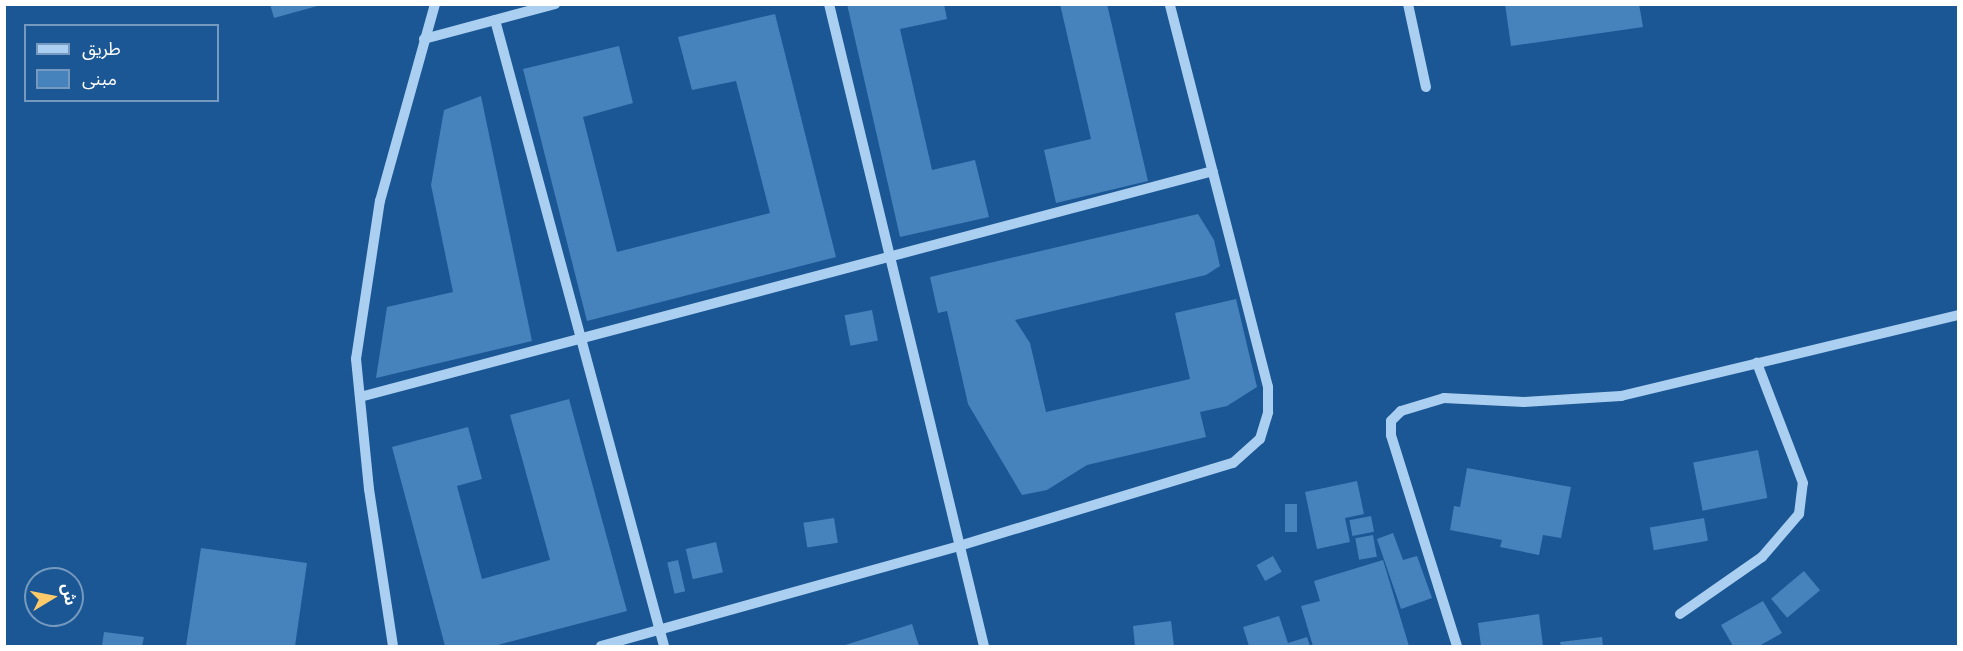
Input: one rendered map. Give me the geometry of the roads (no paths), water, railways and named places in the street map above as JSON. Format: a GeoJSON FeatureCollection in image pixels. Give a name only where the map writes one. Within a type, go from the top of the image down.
{"type":"FeatureCollection","features":[{"type":"Feature","properties":{"kind":"street"},"geometry":{"type":"LineString","coordinates":[[393,646],[369,489],[356,359],[380,201],[435,4]]}},
{"type":"Feature","properties":{"kind":"street"},"geometry":{"type":"LineString","coordinates":[[424,39],[555,4]]}},
{"type":"Feature","properties":{"kind":"street"},"geometry":{"type":"LineString","coordinates":[[829,4],[984,646]]}},
{"type":"Feature","properties":{"kind":"street"},"geometry":{"type":"LineString","coordinates":[[601,646],[660,632],[959,546],[1233,463],[1260,439],[1268,412],[1268,387],[1170,4]]}},
{"type":"Feature","properties":{"kind":"street"},"geometry":{"type":"LineString","coordinates":[[1407,4],[1426,87]]}},
{"type":"Feature","properties":{"kind":"street"},"geometry":{"type":"LineString","coordinates":[[495,20],[664,646]]}},
{"type":"Feature","properties":{"kind":"street"},"geometry":{"type":"LineString","coordinates":[[360,397],[1213,171]]}},
{"type":"Feature","properties":{"kind":"street"},"geometry":{"type":"LineString","coordinates":[[1457,646],[1391,435],[1391,421],[1401,411],[1444,398],[1524,402],[1621,396],[1959,315]]}},
{"type":"Feature","properties":{"kind":"street"},"geometry":{"type":"LineString","coordinates":[[1680,614],[1762,557],[1799,514],[1803,483],[1757,363]]}}]}
